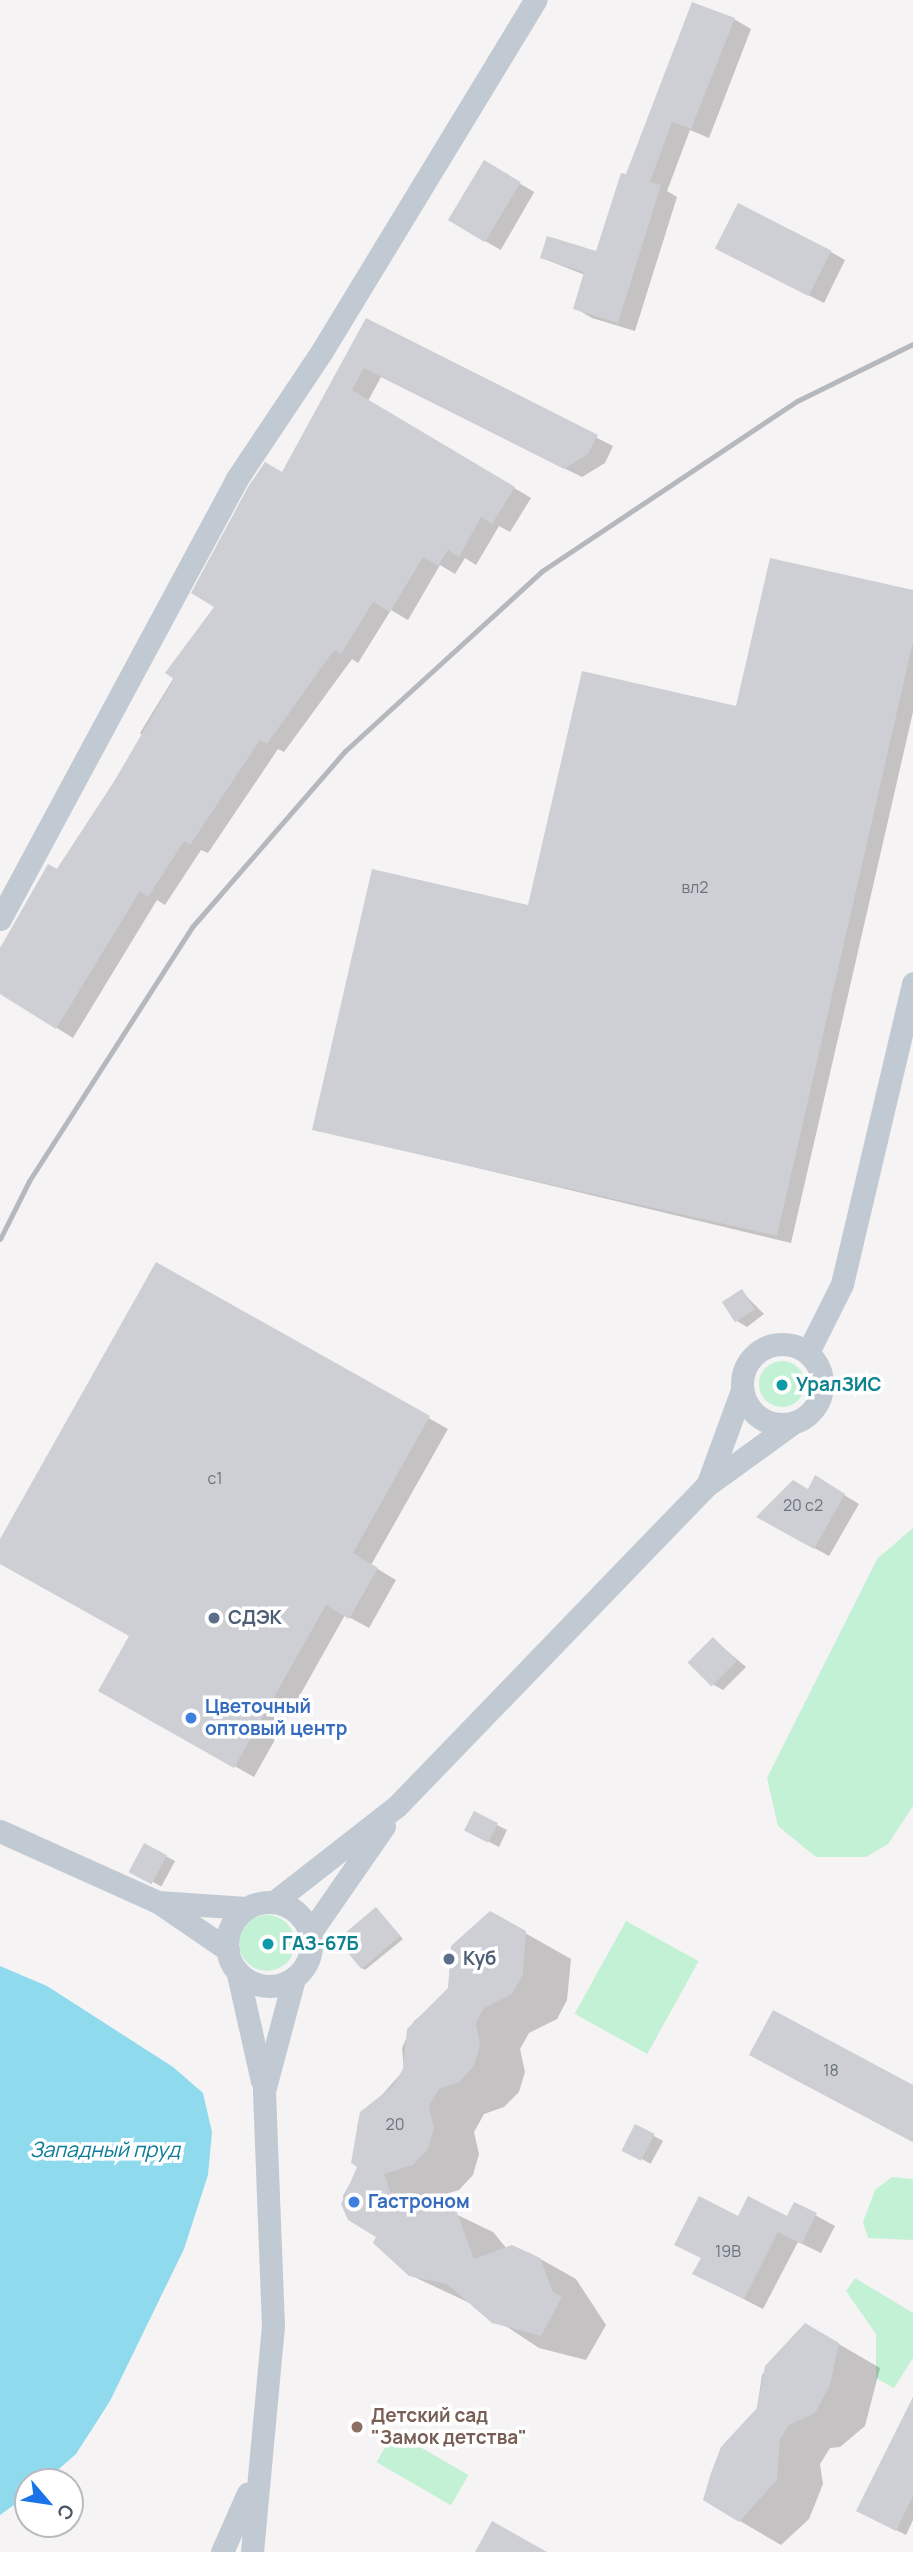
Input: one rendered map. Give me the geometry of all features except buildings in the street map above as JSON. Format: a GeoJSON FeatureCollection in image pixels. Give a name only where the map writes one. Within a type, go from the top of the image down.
{"type":"FeatureCollection","features":[{"type":"Feature","properties":{"kind":"street"},"geometry":{"type":"LineString","coordinates":[[0,919],[236,480],[323,351],[535,0]]}},
{"type":"Feature","properties":{"kind":"street"},"geometry":{"type":"LineString","coordinates":[[808,1352],[842,1284],[913,983]]}},
{"type":"Feature","properties":{"kind":"street"},"geometry":{"type":"LineString","coordinates":[[158,1902],[246,1908],[274,1902],[397,1806],[706,1486],[790,1425],[821,1397],[821,1372],[808,1352],[786,1344],[763,1348],[747,1365],[742,1390],[706,1486]]}},
{"type":"Feature","properties":{"kind":"street"},"geometry":{"type":"LineString","coordinates":[[742,1390],[756,1415],[790,1425]]}},
{"type":"Feature","properties":{"kind":"street"},"geometry":{"type":"LineString","coordinates":[[264,2091],[294,1978],[307,1962],[310,1933],[397,1806]]}},
{"type":"Feature","properties":{"kind":"street"},"geometry":{"type":"LineString","coordinates":[[0,1831],[158,1902],[228,1950]]}},
{"type":"Feature","properties":{"kind":"street"},"geometry":{"type":"LineString","coordinates":[[274,1902],[295,1910],[310,1933]]}},
{"type":"Feature","properties":{"kind":"street"},"geometry":{"type":"LineString","coordinates":[[246,1908],[230,1927],[228,1950],[239,1974],[264,2091],[273,2326],[254,2480],[252,2552]]}},
{"type":"Feature","properties":{"kind":"street"},"geometry":{"type":"LineString","coordinates":[[239,1974],[269,1986],[294,1978]]}},
{"type":"Feature","properties":{"kind":"street"},"geometry":{"type":"LineString","coordinates":[[222,2552],[254,2480]]}},
{"type":"Feature","properties":{"kind":"green space"},"geometry":{"type":"Polygon","coordinates":[[[782,1361],[799,1367],[805,1384],[799,1401],[782,1407],[765,1401],[759,1384],[765,1367],[782,1361]]]}},
{"type":"Feature","properties":{"kind":"green space"},"geometry":{"type":"Polygon","coordinates":[[[913,1528],[913,1806],[888,1844],[866,1857],[816,1857],[778,1826],[767,1778],[877,1559],[913,1528]]]}},
{"type":"Feature","properties":{"kind":"green space"},"geometry":{"type":"Polygon","coordinates":[[[261,1915],[273,1915],[283,1919],[291,1927],[295,1943],[291,1959],[283,1967],[273,1971],[261,1971],[251,1967],[243,1959],[239,1949],[239,1937],[243,1927],[251,1919],[261,1915]]]}},
{"type":"Feature","properties":{"kind":"green space"},"geometry":{"type":"Polygon","coordinates":[[[626,1921],[699,1961],[647,2054],[575,2014],[626,1921]]]}},
{"type":"Feature","properties":{"kind":"green space"},"geometry":{"type":"Polygon","coordinates":[[[892,2177],[913,2179],[913,2240],[868,2238],[863,2222],[875,2190],[892,2177]]]}},
{"type":"Feature","properties":{"kind":"green space"},"geometry":{"type":"Polygon","coordinates":[[[855,2278],[913,2313],[913,2358],[894,2388],[876,2378],[876,2334],[846,2291],[855,2278]]]}},
{"type":"Feature","properties":{"kind":"green space"},"geometry":{"type":"Polygon","coordinates":[[[394,2432],[468,2475],[451,2505],[376,2462],[394,2432]]]}},
{"type":"Feature","properties":{"kind":"water","name":"Западный пруд"},"geometry":{"type":"Polygon","coordinates":[[[0,1966],[47,1986],[173,2067],[203,2093],[212,2132],[208,2175],[184,2249],[110,2401],[76,2454],[60,2468],[14,2468],[14,2505],[0,2515],[0,1966]]]}},
{"type":"Feature","properties":{"kind":"railway"},"geometry":{"type":"LineString","coordinates":[[0,1239],[29,1181],[192,927],[345,751],[542,571],[797,401],[913,344]]}},
{"type":"Feature","properties":{"kind":"place","name":"УралЗИС"},"geometry":{"type":"Point","coordinates":[782,1385]}},
{"type":"Feature","properties":{"kind":"place","name":"СДЭК"},"geometry":{"type":"Point","coordinates":[214,1618]}},
{"type":"Feature","properties":{"kind":"place","name":"Цветочный оптовый центр"},"geometry":{"type":"Point","coordinates":[191,1718]}},
{"type":"Feature","properties":{"kind":"place","name":"ГАЗ-67Б"},"geometry":{"type":"Point","coordinates":[268,1944]}},
{"type":"Feature","properties":{"kind":"place","name":"Куб"},"geometry":{"type":"Point","coordinates":[449,1959]}},
{"type":"Feature","properties":{"kind":"place","name":"Гастроном"},"geometry":{"type":"Point","coordinates":[354,2202]}},
{"type":"Feature","properties":{"kind":"place","name":"Детский сад \"Замок детства\""},"geometry":{"type":"Point","coordinates":[357,2427]}}]}
